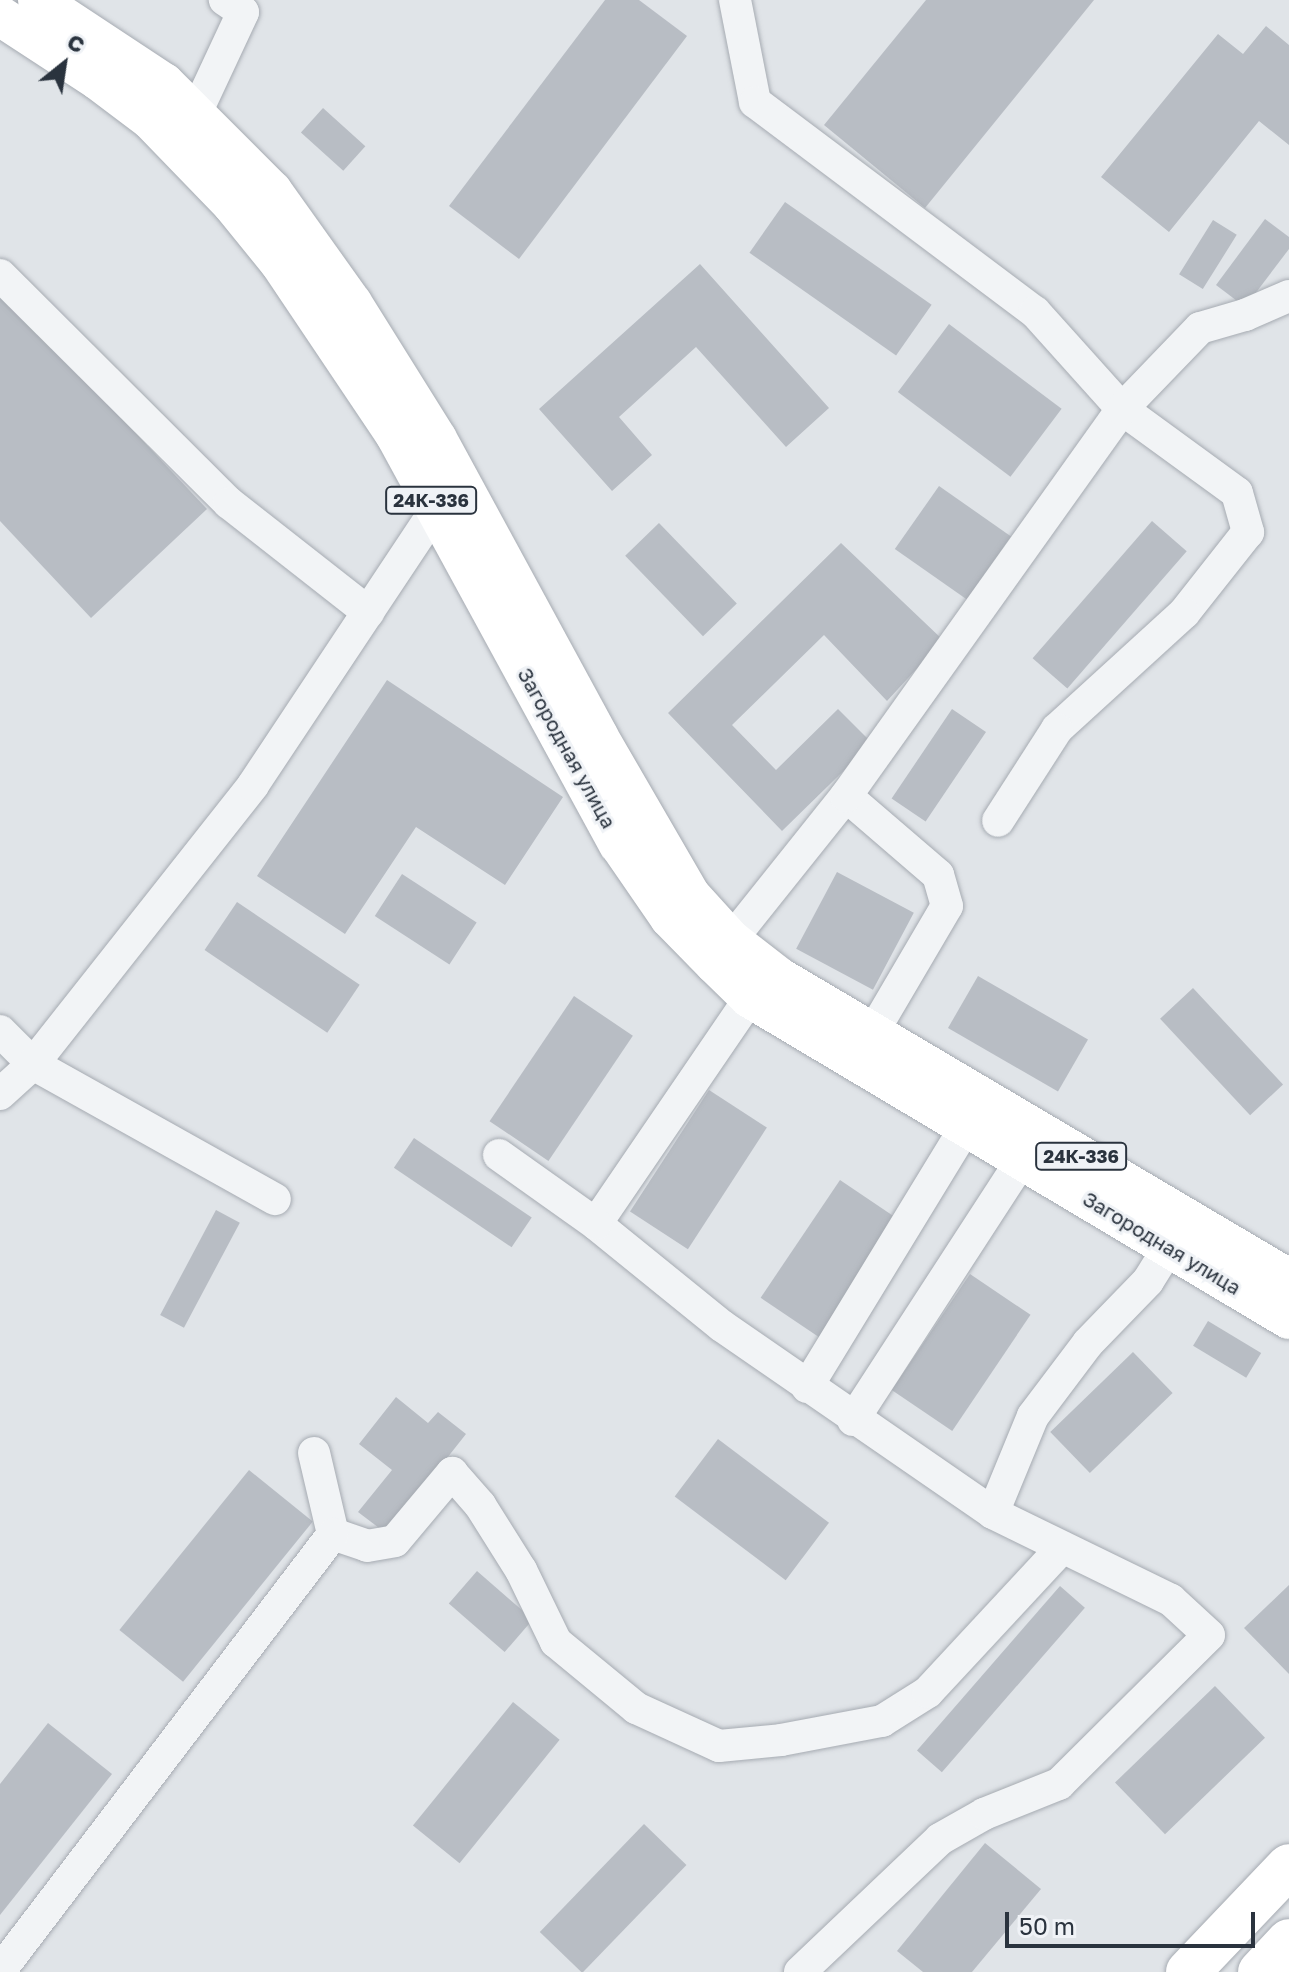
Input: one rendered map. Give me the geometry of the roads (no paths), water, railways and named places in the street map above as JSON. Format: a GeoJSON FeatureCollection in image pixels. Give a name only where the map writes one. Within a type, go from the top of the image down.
{"type":"FeatureCollection","features":[{"type":"Feature","properties":{"kind":"highway"},"geometry":{"type":"LineString","coordinates":[[1199,1961],[1289,1866]]}},
{"type":"Feature","properties":{"kind":"main road","name":"Загородная улица"},"geometry":{"type":"LineString","coordinates":[[38,0],[164,83],[196,113],[272,191],[343,290],[437,439],[451,502],[619,844],[670,918],[750,998],[1289,1319]]}},
{"type":"Feature","properties":{"kind":"main road","name":"Загородная улица"},"geometry":{"type":"LineString","coordinates":[[0,16],[98,80],[151,120],[232,204],[280,263],[395,434],[451,502],[690,895],[731,940],[780,978],[1289,1279]]}},
{"type":"Feature","properties":{"kind":"lane"},"geometry":{"type":"LineString","coordinates":[[196,113],[243,12],[225,0]]}},
{"type":"Feature","properties":{"kind":"lane"},"geometry":{"type":"LineString","coordinates":[[735,0],[755,102],[1035,312],[1122,409],[1237,493],[1248,532],[1184,613],[1057,729],[998,821]]}},
{"type":"Feature","properties":{"kind":"lane"},"geometry":{"type":"LineString","coordinates":[[0,275],[229,503],[368,612]]}},
{"type":"Feature","properties":{"kind":"lane"},"geometry":{"type":"LineString","coordinates":[[731,940],[846,796],[1122,409],[1200,328],[1245,315],[1289,296]]}},
{"type":"Feature","properties":{"kind":"lane"},"geometry":{"type":"LineString","coordinates":[[0,1094],[33,1064],[253,785],[368,612],[451,502]]}},
{"type":"Feature","properties":{"kind":"lane"},"geometry":{"type":"LineString","coordinates":[[846,796],[938,875],[947,906],[873,1032]]}},
{"type":"Feature","properties":{"kind":"lane"},"geometry":{"type":"LineString","coordinates":[[596,1224],[750,998]]}},
{"type":"Feature","properties":{"kind":"lane"},"geometry":{"type":"LineString","coordinates":[[0,1031],[33,1064],[275,1199]]}},
{"type":"Feature","properties":{"kind":"lane"},"geometry":{"type":"LineString","coordinates":[[807,1387],[966,1127]]}},
{"type":"Feature","properties":{"kind":"lane"},"geometry":{"type":"LineString","coordinates":[[499,1155],[596,1224],[722,1326],[853,1420],[993,1513],[1171,1600],[1209,1635],[1059,1784],[984,1814],[940,1839],[800,1972]]}},
{"type":"Feature","properties":{"kind":"lane"},"geometry":{"type":"LineString","coordinates":[[853,1420],[1022,1160]]}},
{"type":"Feature","properties":{"kind":"lane"},"geometry":{"type":"LineString","coordinates":[[993,1513],[1033,1416],[1088,1343],[1148,1281],[1169,1247]]}},
{"type":"Feature","properties":{"kind":"lane"},"geometry":{"type":"LineString","coordinates":[[314,1453],[333,1534]]}},
{"type":"Feature","properties":{"kind":"lane"},"geometry":{"type":"LineString","coordinates":[[333,1534],[367,1546],[395,1541],[452,1473],[480,1505],[521,1570],[556,1642],[636,1708],[719,1746],[781,1740],[882,1721],[928,1692],[1062,1548]]}},
{"type":"Feature","properties":{"kind":"lane"},"geometry":{"type":"LineString","coordinates":[[0,1971],[333,1534]]}}]}
